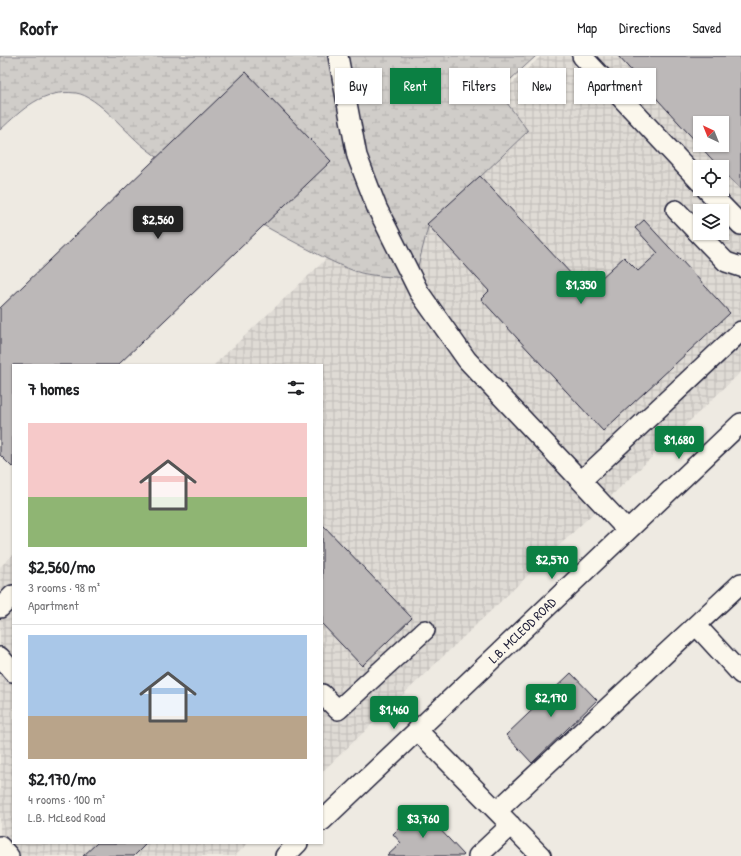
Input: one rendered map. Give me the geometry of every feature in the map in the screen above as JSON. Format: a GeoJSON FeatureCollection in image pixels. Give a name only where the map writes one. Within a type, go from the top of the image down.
{"type":"FeatureCollection","features":[{"type":"Feature","properties":{"kind":"street"},"geometry":{"type":"LineString","coordinates":[[338,56],[357,156],[377,208],[419,292],[467,360],[627,530]]}},
{"type":"Feature","properties":{"kind":"street"},"geometry":{"type":"LineString","coordinates":[[582,56],[693,175]]}},
{"type":"Feature","properties":{"kind":"street"},"geometry":{"type":"LineString","coordinates":[[713,196],[741,225]]}},
{"type":"Feature","properties":{"kind":"street"},"geometry":{"type":"LineString","coordinates":[[676,210],[726,262],[741,267]]}},
{"type":"Feature","properties":{"kind":"street"},"geometry":{"type":"LineString","coordinates":[[581,481],[741,331]]}},
{"type":"Feature","properties":{"kind":"street","name":"L.B. MCLEOD ROAD"},"geometry":{"type":"LineString","coordinates":[[323,820],[741,423]]}},
{"type":"Feature","properties":{"kind":"street"},"geometry":{"type":"LineString","coordinates":[[497,811],[741,583]]}},
{"type":"Feature","properties":{"kind":"street"},"geometry":{"type":"LineString","coordinates":[[0,608],[12,596]]}},
{"type":"Feature","properties":{"kind":"street"},"geometry":{"type":"LineString","coordinates":[[696,625],[741,674]]}},
{"type":"Feature","properties":{"kind":"street"},"geometry":{"type":"LineString","coordinates":[[323,695],[338,710],[425,630]]}},
{"type":"Feature","properties":{"kind":"street"},"geometry":{"type":"LineString","coordinates":[[0,657],[12,671]]}},
{"type":"Feature","properties":{"kind":"street"},"geometry":{"type":"LineString","coordinates":[[417,730],[541,856]]}},
{"type":"Feature","properties":{"kind":"street"},"geometry":{"type":"LineString","coordinates":[[478,856],[511,825]]}},
{"type":"Feature","properties":{"kind":"street"},"geometry":{"type":"LineString","coordinates":[[285,856],[297,844]]}},
{"type":"Feature","properties":{"kind":"street"},"geometry":{"type":"LineString","coordinates":[[0,846],[9,856]]}},
{"type":"Feature","properties":{"kind":"shaded area"},"geometry":{"type":"Polygon","coordinates":[[[541,56],[741,56],[741,372],[323,771],[323,364],[215,364],[490,104],[510,104],[510,85],[518,78],[518,104],[566,104],[566,68],[528,68],[541,56]]]}},
{"type":"Feature","properties":{"kind":"shaded area"},"geometry":{"type":"Polygon","coordinates":[[[12,556],[12,844],[247,844],[235,856],[0,856],[0,567],[12,556]]]}},
{"type":"Feature","properties":{"kind":"green space"},"geometry":{"type":"Polygon","coordinates":[[[0,56],[536,56],[523,68],[518,68],[518,73],[510,80],[510,68],[449,68],[449,104],[508,104],[528,131],[428,227],[415,278],[374,275],[345,268],[280,234],[220,200],[162,161],[137,141],[102,108],[93,101],[76,93],[53,94],[43,97],[25,108],[0,130],[0,56]]]}},
{"type":"Feature","properties":{"kind":"building"},"geometry":{"type":"Polygon","coordinates":[[[618,56],[741,56],[741,190],[729,177],[729,160],[713,160],[705,152],[729,152],[729,116],[693,116],[693,138],[656,98],[656,68],[629,68],[618,56]]]}},
{"type":"Feature","properties":{"kind":"building"},"geometry":{"type":"Polygon","coordinates":[[[246,72],[331,161],[119,364],[12,364],[12,467],[0,455],[0,308],[246,72]]]}},
{"type":"Feature","properties":{"kind":"building"},"geometry":{"type":"Polygon","coordinates":[[[480,176],[587,291],[624,257],[638,271],[658,253],[635,228],[644,220],[730,313],[603,431],[481,299],[489,291],[427,224],[480,176]]]}},
{"type":"Feature","properties":{"kind":"building"},"geometry":{"type":"Polygon","coordinates":[[[323,525],[412,618],[362,666],[323,625],[323,525]]]}},
{"type":"Feature","properties":{"kind":"building"},"geometry":{"type":"Polygon","coordinates":[[[571,673],[597,700],[532,763],[506,735],[571,673]]]}},
{"type":"Feature","properties":{"kind":"building"},"geometry":{"type":"Polygon","coordinates":[[[420,808],[464,855],[463,856],[387,856],[401,843],[393,834],[420,808]]]}},
{"type":"Feature","properties":{"kind":"building"},"geometry":{"type":"Polygon","coordinates":[[[96,844],[146,844],[134,856],[83,856],[96,844]]]}}]}
